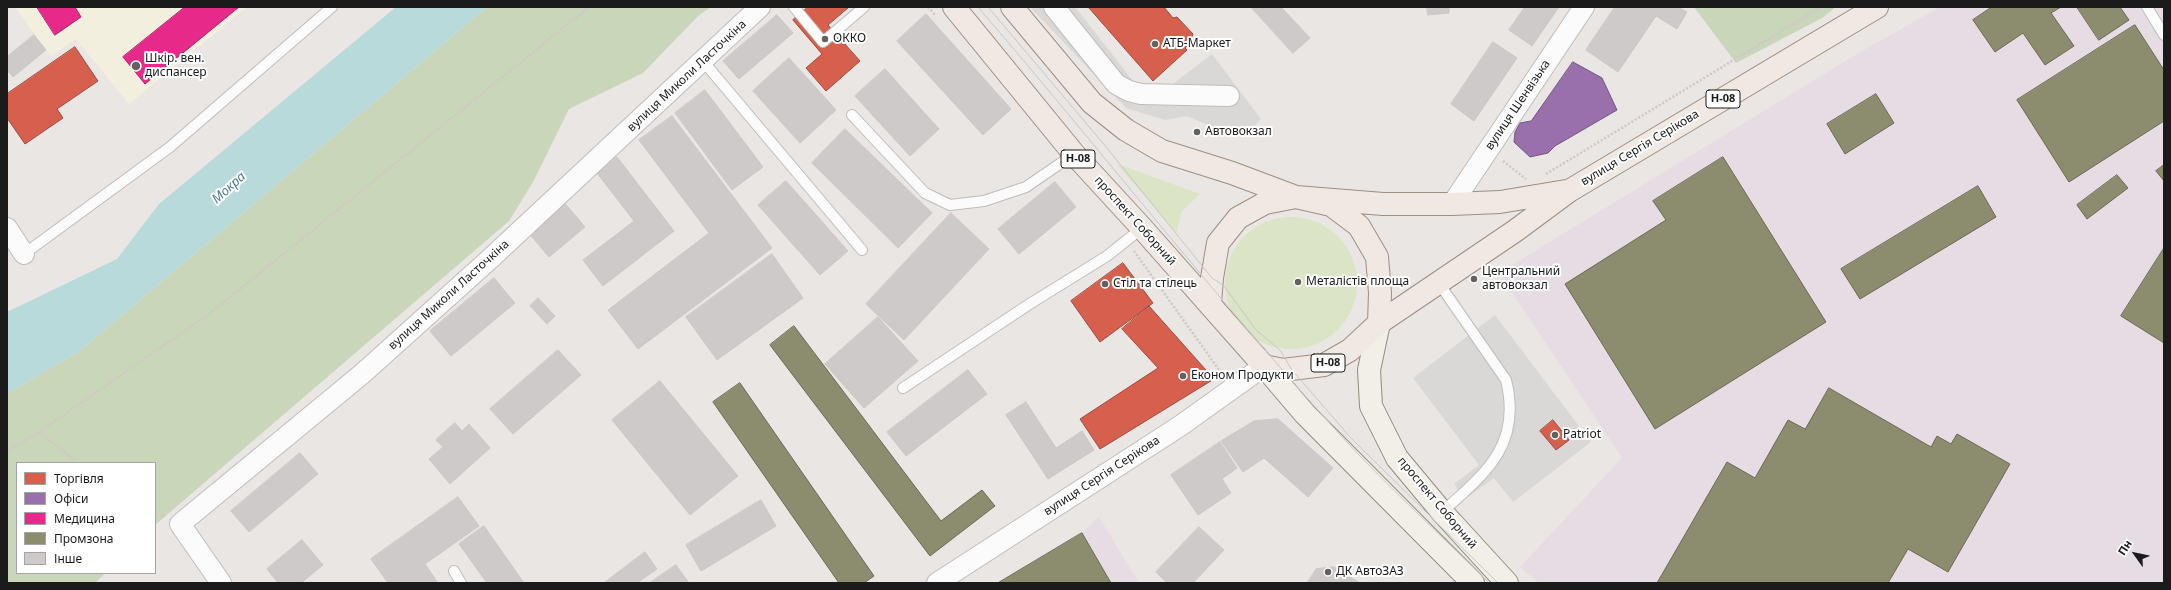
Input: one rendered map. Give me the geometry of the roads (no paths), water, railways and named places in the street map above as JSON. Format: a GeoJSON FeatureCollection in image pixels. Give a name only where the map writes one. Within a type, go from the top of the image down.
{"type":"FeatureCollection","features":[{"type":"Feature","properties":{"kind":"main road","name":"проспект Соборний"},"geometry":{"type":"LineString","coordinates":[[954,7],[1074,154],[1210,304]]}},
{"type":"Feature","properties":{"kind":"main road","name":"Н-08"},"geometry":{"type":"LineString","coordinates":[[1012,7],[1092,103],[1126,130],[1162,150],[1232,173],[1296,197]]}},
{"type":"Feature","properties":{"kind":"main road","name":"вулиця Сергія Серікова"},"geometry":{"type":"LineString","coordinates":[[1379,323],[1515,231],[1569,191],[1877,7]]}},
{"type":"Feature","properties":{"kind":"main road","name":"вулиця Сергія Серікова"},"geometry":{"type":"LineString","coordinates":[[1296,197],[1383,204],[1452,204],[1500,202],[1569,191]]}},
{"type":"Feature","properties":{"kind":"main road"},"geometry":{"type":"LineString","coordinates":[[1210,304],[1212,278],[1218,243],[1238,218],[1265,203],[1296,197],[1331,205],[1359,226],[1377,257],[1380,293],[1379,323]]}},
{"type":"Feature","properties":{"kind":"main road","name":"Н-08"},"geometry":{"type":"LineString","coordinates":[[1210,304],[1264,366],[1283,370],[1324,365],[1350,350],[1379,323]]}},
{"type":"Feature","properties":{"kind":"main road","name":"проспект Соборний"},"geometry":{"type":"LineString","coordinates":[[1379,323],[1369,370],[1371,406],[1398,458],[1442,512],[1507,583]]}},
{"type":"Feature","properties":{"kind":"main road"},"geometry":{"type":"LineString","coordinates":[[1264,366],[1305,414],[1473,583]]}},
{"type":"Feature","properties":{"kind":"street","name":"вулиця Миколи Ласточкіна"},"geometry":{"type":"LineString","coordinates":[[221,583],[180,524],[362,374],[491,258],[760,7]]}},
{"type":"Feature","properties":{"kind":"street"},"geometry":{"type":"LineString","coordinates":[[1054,7],[1116,84],[1128,91],[1141,94],[1229,96]]}},
{"type":"Feature","properties":{"kind":"street","name":"вулиця Шенвізька"},"geometry":{"type":"LineString","coordinates":[[1452,204],[1584,7]]}},
{"type":"Feature","properties":{"kind":"street"},"geometry":{"type":"LineString","coordinates":[[7,228],[24,254]]}},
{"type":"Feature","properties":{"kind":"street","name":"вулиця Сергія Серікова"},"geometry":{"type":"LineString","coordinates":[[937,583],[1180,426],[1264,366]]}},
{"type":"Feature","properties":{"kind":"lane"},"geometry":{"type":"LineString","coordinates":[[24,254],[170,147],[332,7]]}},
{"type":"Feature","properties":{"kind":"lane"},"geometry":{"type":"LineString","coordinates":[[794,7],[823,42],[864,7]]}},
{"type":"Feature","properties":{"kind":"lane"},"geometry":{"type":"LineString","coordinates":[[2149,8],[2164,35]]}},
{"type":"Feature","properties":{"kind":"lane"},"geometry":{"type":"LineString","coordinates":[[703,61],[862,250]]}},
{"type":"Feature","properties":{"kind":"lane"},"geometry":{"type":"LineString","coordinates":[[852,115],[924,193],[950,205],[984,202],[1026,187],[1074,154]]}},
{"type":"Feature","properties":{"kind":"lane"},"geometry":{"type":"LineString","coordinates":[[903,388],[1028,305],[1107,256],[1142,228]]}},
{"type":"Feature","properties":{"kind":"lane"},"geometry":{"type":"LineString","coordinates":[[1438,282],[1506,380],[1510,403],[1508,433],[1496,460],[1442,512]]}},
{"type":"Feature","properties":{"kind":"lane"},"geometry":{"type":"LineString","coordinates":[[454,571],[461,583]]}},
{"type":"Feature","properties":{"kind":"water","name":"Мокра"},"geometry":{"type":"Polygon","coordinates":[[[396,7],[487,7],[81,350],[7,394],[7,312],[117,259],[159,204],[396,7]]]}},
{"type":"Feature","properties":{"kind":"tram line"},"geometry":{"type":"LineString","coordinates":[[978,7],[1204,278],[1343,438],[1489,583]]}},
{"type":"Feature","properties":{"kind":"tram line"},"geometry":{"type":"LineString","coordinates":[[988,7],[1107,148],[1212,278],[1224,286],[1256,330],[1280,350],[1292,370],[1350,437],[1498,583]]}},
{"type":"Feature","properties":{"kind":"place","name":"ОККО"},"geometry":{"type":"Point","coordinates":[825,39]}},
{"type":"Feature","properties":{"kind":"place","name":"АТБ-Маркет"},"geometry":{"type":"Point","coordinates":[1155,44]}},
{"type":"Feature","properties":{"kind":"place","name":"Шкір. вен. диспансер"},"geometry":{"type":"Point","coordinates":[136,66]}},
{"type":"Feature","properties":{"kind":"place","name":"Автовокзал"},"geometry":{"type":"Point","coordinates":[1197,132]}},
{"type":"Feature","properties":{"kind":"place","name":"Центральний автовокзал"},"geometry":{"type":"Point","coordinates":[1474,279]}},
{"type":"Feature","properties":{"kind":"place","name":"Металістів площа"},"geometry":{"type":"Point","coordinates":[1298,282]}},
{"type":"Feature","properties":{"kind":"place","name":"Стіл та стілець"},"geometry":{"type":"Point","coordinates":[1105,284]}},
{"type":"Feature","properties":{"kind":"place","name":"Економ Продукти"},"geometry":{"type":"Point","coordinates":[1183,376]}},
{"type":"Feature","properties":{"kind":"place","name":"Patriot"},"geometry":{"type":"Point","coordinates":[1555,435]}},
{"type":"Feature","properties":{"kind":"place","name":"ДК АвтоЗАЗ"},"geometry":{"type":"Point","coordinates":[1328,572]}}]}
